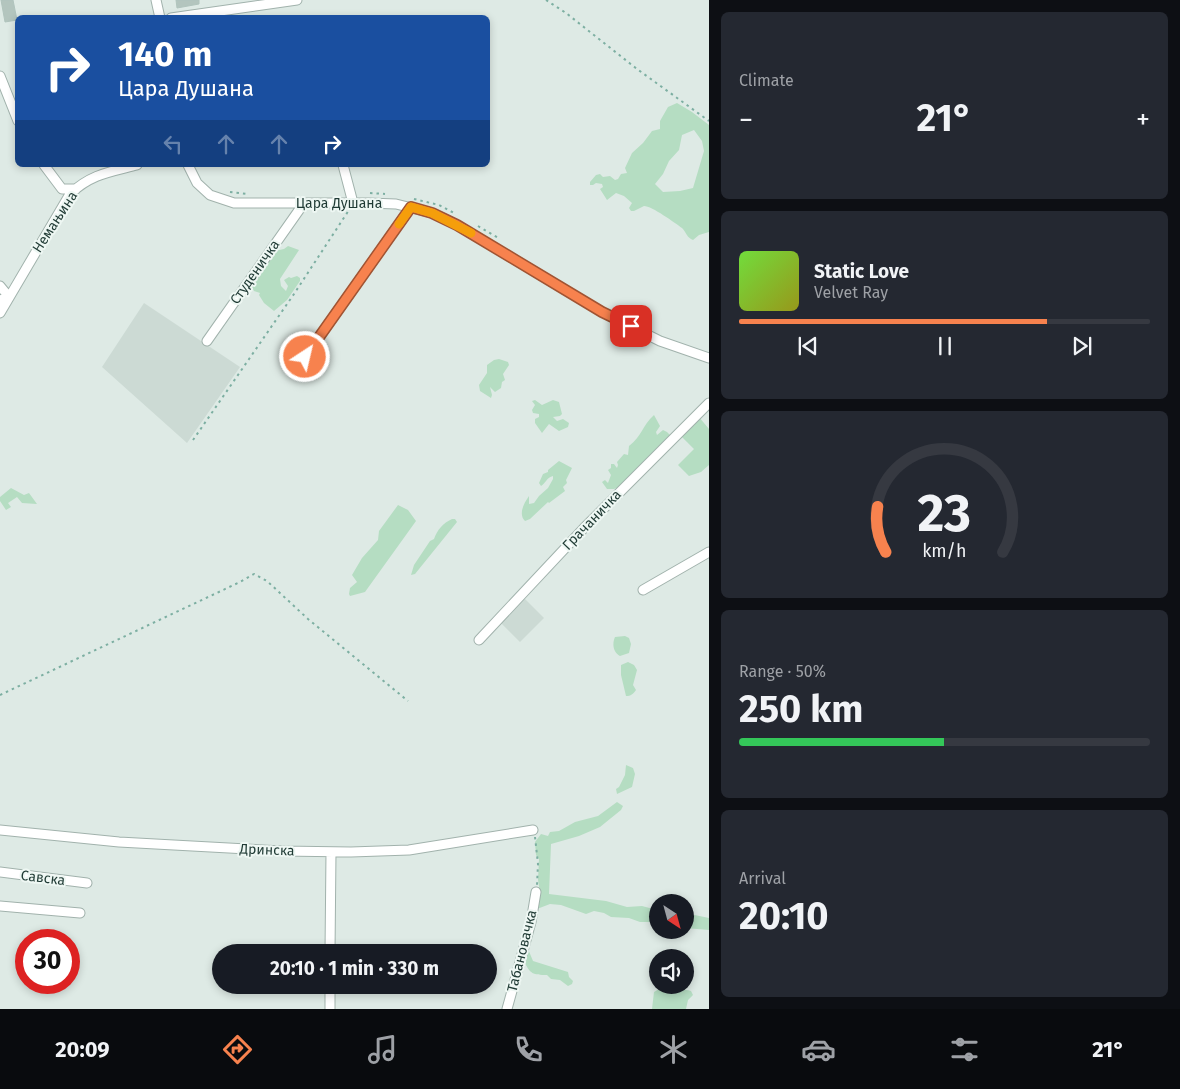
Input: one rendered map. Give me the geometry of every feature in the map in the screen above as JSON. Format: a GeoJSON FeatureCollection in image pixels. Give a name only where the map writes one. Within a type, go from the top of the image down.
{"type":"FeatureCollection","features":[{"type":"Feature","properties":{"kind":"street"},"geometry":{"type":"LineString","coordinates":[[156,0],[159,15]]}},
{"type":"Feature","properties":{"kind":"street"},"geometry":{"type":"LineString","coordinates":[[193,15],[297,0]]}},
{"type":"Feature","properties":{"kind":"street"},"geometry":{"type":"LineString","coordinates":[[0,76],[15,114]]}},
{"type":"Feature","properties":{"kind":"street"},"geometry":{"type":"LineString","coordinates":[[46,167],[62,189],[76,189]]}},
{"type":"Feature","properties":{"kind":"street","name":"Немањина"},"geometry":{"type":"LineString","coordinates":[[0,313],[5,299],[70,194],[89,179],[130,167]]}},
{"type":"Feature","properties":{"kind":"street","name":"Цара Душана"},"geometry":{"type":"LineString","coordinates":[[189,167],[197,183],[210,195],[234,203],[304,203],[351,200],[396,204],[432,213],[457,225],[602,312],[660,341],[709,358]]}},
{"type":"Feature","properties":{"kind":"street"},"geometry":{"type":"LineString","coordinates":[[343,167],[351,200]]}},
{"type":"Feature","properties":{"kind":"street","name":"Студеничка"},"geometry":{"type":"LineString","coordinates":[[207,341],[304,203]]}},
{"type":"Feature","properties":{"kind":"street"},"geometry":{"type":"LineString","coordinates":[[305,357],[411,207]]}},
{"type":"Feature","properties":{"kind":"street"},"geometry":{"type":"LineString","coordinates":[[0,286],[5,299]]}},
{"type":"Feature","properties":{"kind":"street","name":"Грачаничка"},"geometry":{"type":"LineString","coordinates":[[479,640],[584,528],[709,403]]}},
{"type":"Feature","properties":{"kind":"street"},"geometry":{"type":"LineString","coordinates":[[643,590],[709,552]]}},
{"type":"Feature","properties":{"kind":"street","name":"Дринска"},"geometry":{"type":"LineString","coordinates":[[0,830],[119,842],[256,850],[331,852],[409,850],[533,830]]}},
{"type":"Feature","properties":{"kind":"street"},"geometry":{"type":"LineString","coordinates":[[330,944],[331,852]]}},
{"type":"Feature","properties":{"kind":"street","name":"Савска"},"geometry":{"type":"LineString","coordinates":[[0,872],[86,883]]}},
{"type":"Feature","properties":{"kind":"street","name":"Табановачка"},"geometry":{"type":"LineString","coordinates":[[507,1009],[531,922],[536,892]]}},
{"type":"Feature","properties":{"kind":"street"},"geometry":{"type":"LineString","coordinates":[[0,906],[80,913]]}},
{"type":"Feature","properties":{"kind":"street"},"geometry":{"type":"LineString","coordinates":[[330,994],[330,1009]]}},
{"type":"Feature","properties":{"kind":"path"},"geometry":{"type":"LineString","coordinates":[[546,0],[709,121]]}},
{"type":"Feature","properties":{"kind":"path"},"geometry":{"type":"LineString","coordinates":[[223,191],[251,194]]}},
{"type":"Feature","properties":{"kind":"path"},"geometry":{"type":"LineString","coordinates":[[193,440],[346,216],[351,200],[391,194]]}},
{"type":"Feature","properties":{"kind":"path"},"geometry":{"type":"LineString","coordinates":[[406,197],[439,205],[460,216]]}},
{"type":"Feature","properties":{"kind":"path"},"geometry":{"type":"LineString","coordinates":[[474,224],[502,241]]}},
{"type":"Feature","properties":{"kind":"path"},"geometry":{"type":"LineString","coordinates":[[0,695],[254,574],[267,581],[326,635],[408,701]]}},
{"type":"Feature","properties":{"kind":"path"},"geometry":{"type":"LineString","coordinates":[[533,830],[536,840],[537,858],[536,892]]}},
{"type":"Feature","properties":{"kind":"shaded area"},"geometry":{"type":"Polygon","coordinates":[[[144,303],[240,367],[187,443],[102,367],[144,303]]]}},
{"type":"Feature","properties":{"kind":"shaded area"},"geometry":{"type":"Polygon","coordinates":[[[523,597],[544,618],[520,642],[500,622],[523,597]]]}},
{"type":"Feature","properties":{"kind":"green space"},"geometry":{"type":"Polygon","coordinates":[[[677,103],[709,125],[709,232],[699,235],[693,240],[682,228],[652,209],[644,206],[631,211],[629,208],[632,203],[624,196],[616,193],[607,200],[600,189],[603,187],[602,184],[590,185],[590,182],[596,175],[610,176],[615,180],[621,174],[627,173],[625,168],[632,153],[652,131],[660,129],[660,121],[668,107],[677,103]],[[694,130],[682,135],[679,150],[669,161],[663,174],[655,184],[663,192],[693,188],[704,151],[702,141],[694,130]]]}},
{"type":"Feature","properties":{"kind":"green space"},"geometry":{"type":"Polygon","coordinates":[[[288,246],[299,250],[280,279],[281,286],[286,291],[288,286],[284,280],[289,277],[297,276],[300,278],[300,281],[287,300],[274,311],[264,303],[259,295],[260,293],[254,291],[252,283],[275,251],[288,246]]]}},
{"type":"Feature","properties":{"kind":"green space"},"geometry":{"type":"Polygon","coordinates":[[[499,359],[508,362],[509,365],[503,374],[505,380],[502,382],[501,388],[495,392],[490,387],[491,398],[480,391],[479,385],[487,373],[487,365],[499,359]]]}},
{"type":"Feature","properties":{"kind":"green space"},"geometry":{"type":"Polygon","coordinates":[[[535,400],[542,405],[553,400],[559,402],[562,414],[553,417],[557,421],[563,419],[569,423],[568,427],[559,431],[549,424],[542,433],[535,423],[535,419],[539,417],[539,414],[533,413],[532,410],[535,405],[532,401],[535,400]]]}},
{"type":"Feature","properties":{"kind":"green space"},"geometry":{"type":"Polygon","coordinates":[[[654,415],[660,426],[656,432],[657,435],[663,430],[672,437],[621,486],[607,489],[602,482],[605,480],[608,483],[611,475],[608,470],[611,468],[611,464],[614,464],[617,468],[617,462],[624,454],[628,455],[629,446],[654,415]]]}},
{"type":"Feature","properties":{"kind":"green space"},"geometry":{"type":"Polygon","coordinates":[[[699,417],[709,429],[709,465],[701,472],[689,476],[678,465],[694,449],[681,436],[690,425],[694,426],[695,421],[699,417]]]}},
{"type":"Feature","properties":{"kind":"green space"},"geometry":{"type":"Polygon","coordinates":[[[559,461],[572,468],[566,480],[567,483],[563,487],[565,491],[525,521],[522,515],[522,508],[525,502],[529,496],[529,504],[534,503],[548,488],[553,476],[541,486],[539,483],[543,474],[548,472],[559,461]]]}},
{"type":"Feature","properties":{"kind":"green space"},"geometry":{"type":"Polygon","coordinates":[[[11,488],[24,495],[29,493],[37,504],[22,503],[17,497],[8,503],[11,507],[6,510],[0,501],[0,497],[11,488]]]}},
{"type":"Feature","properties":{"kind":"green space"},"geometry":{"type":"Polygon","coordinates":[[[398,505],[408,510],[416,521],[365,592],[350,596],[350,588],[357,582],[352,575],[362,558],[378,540],[379,531],[398,505]]]}},
{"type":"Feature","properties":{"kind":"green space"},"geometry":{"type":"Polygon","coordinates":[[[455,519],[457,522],[415,574],[411,575],[414,565],[430,541],[434,539],[443,525],[455,519]]]}},
{"type":"Feature","properties":{"kind":"green space"},"geometry":{"type":"Polygon","coordinates":[[[625,636],[629,638],[631,644],[629,653],[620,656],[613,645],[614,640],[615,637],[625,636]]]}},
{"type":"Feature","properties":{"kind":"green space"},"geometry":{"type":"Polygon","coordinates":[[[628,662],[634,665],[637,670],[633,685],[636,690],[629,696],[626,696],[621,675],[621,665],[628,662]]]}},
{"type":"Feature","properties":{"kind":"green space"},"geometry":{"type":"Polygon","coordinates":[[[626,765],[633,768],[635,774],[632,787],[617,794],[616,789],[625,775],[626,765]]]}},
{"type":"Feature","properties":{"kind":"green space"},"geometry":{"type":"Polygon","coordinates":[[[617,802],[623,806],[621,810],[600,827],[579,836],[551,844],[549,894],[606,901],[627,907],[642,906],[649,908],[649,922],[611,917],[594,911],[586,914],[561,905],[550,904],[537,909],[540,893],[538,880],[539,859],[536,855],[535,842],[541,834],[548,836],[550,832],[559,831],[575,822],[598,816],[617,802]]]}},
{"type":"Feature","properties":{"kind":"green space"},"geometry":{"type":"Polygon","coordinates":[[[694,915],[709,918],[709,930],[694,929],[694,915]]]}},
{"type":"Feature","properties":{"kind":"green space"},"geometry":{"type":"Polygon","coordinates":[[[528,949],[533,961],[568,972],[569,977],[573,981],[572,984],[568,986],[560,980],[551,979],[547,975],[535,974],[530,971],[524,961],[528,949]]]}},
{"type":"Feature","properties":{"kind":"green space"},"geometry":{"type":"Polygon","coordinates":[[[654,994],[693,995],[688,1000],[686,1009],[652,1009],[654,994]]]}},
{"type":"Feature","properties":{"kind":"building"},"geometry":{"type":"Polygon","coordinates":[[[1,0],[13,0],[16,15],[15,20],[5,22],[1,0]]]}},
{"type":"Feature","properties":{"kind":"building"},"geometry":{"type":"Polygon","coordinates":[[[176,0],[199,0],[199,4],[177,8],[176,0]]]}},
{"type":"Feature","properties":{"kind":"slow traffic"},"geometry":{"type":"LineString","coordinates":[[399,224],[411,207],[432,213],[471,233]]}},
{"type":"Feature","properties":{"kind":"route"},"geometry":{"type":"LineString","coordinates":[[305,357],[411,207],[432,213],[457,225],[602,312],[631,326]]}}]}
